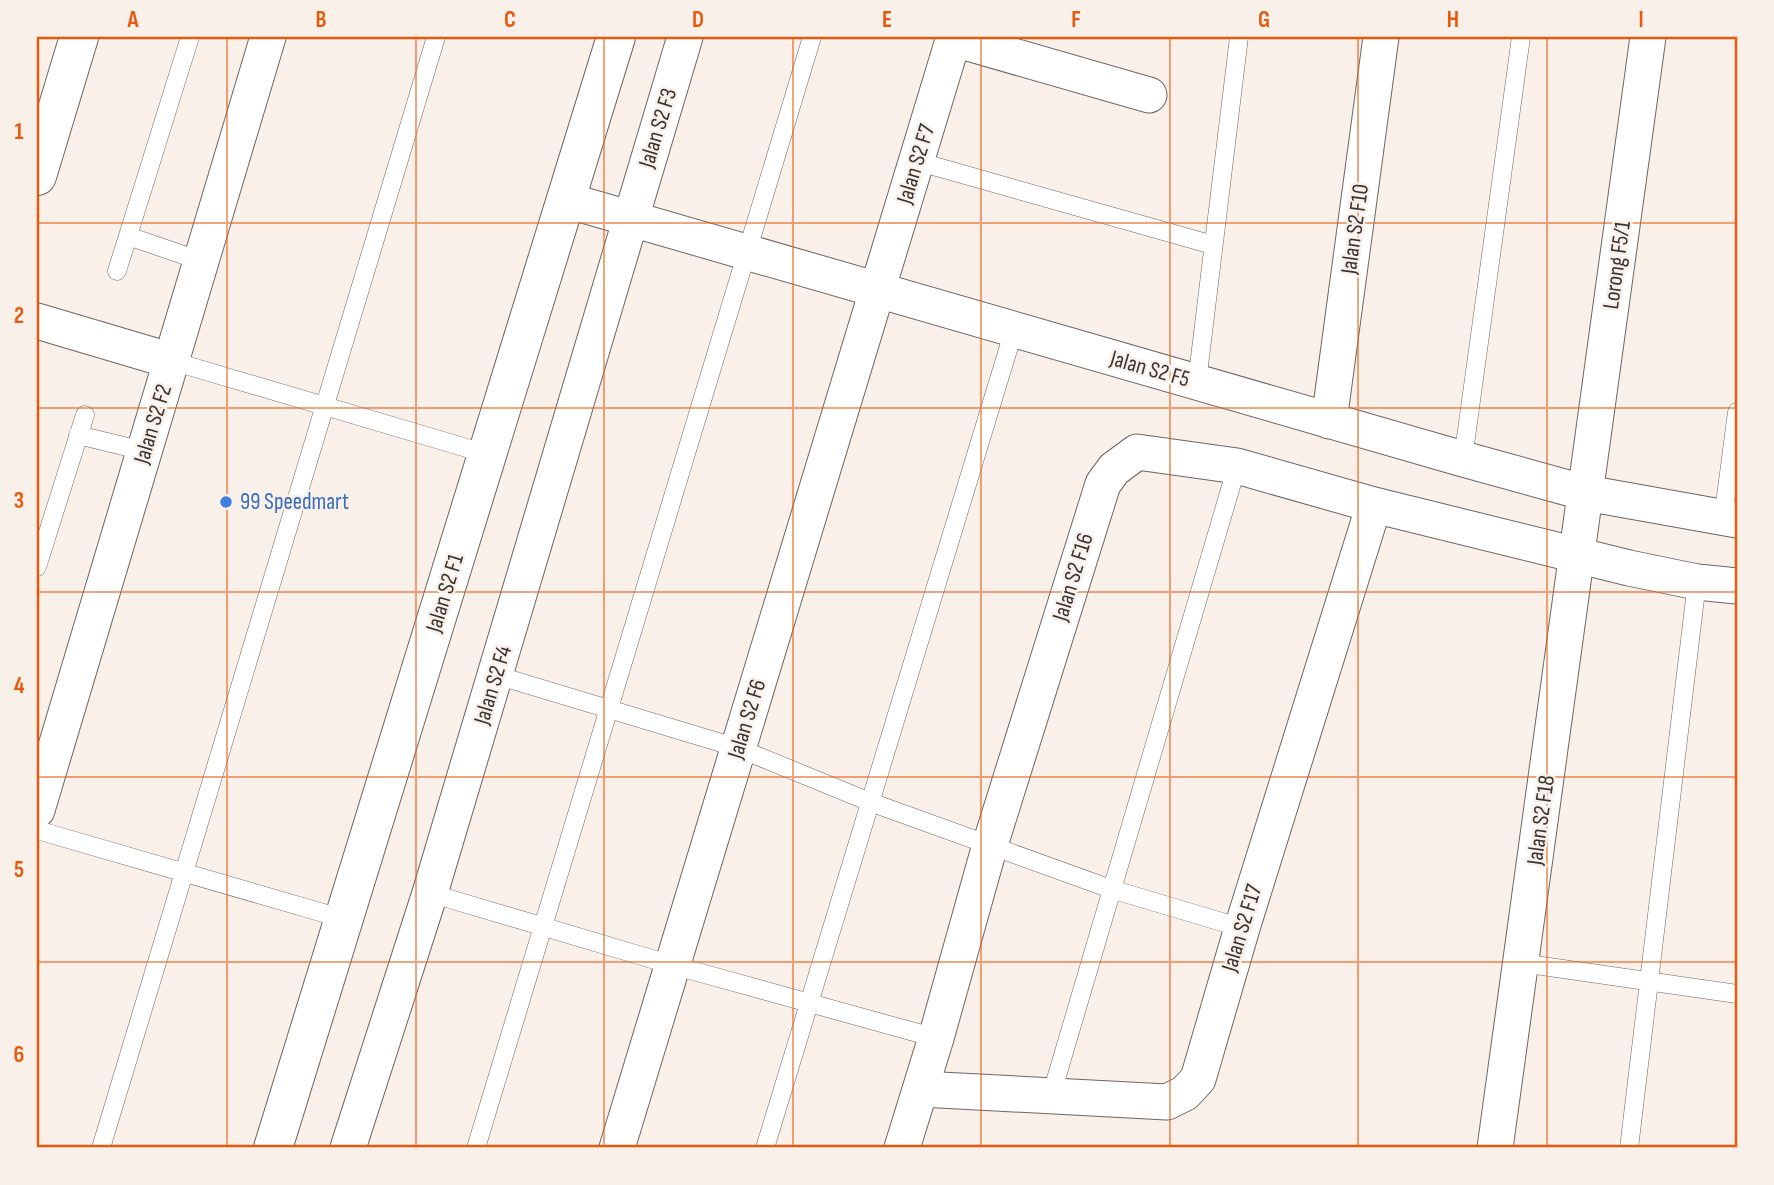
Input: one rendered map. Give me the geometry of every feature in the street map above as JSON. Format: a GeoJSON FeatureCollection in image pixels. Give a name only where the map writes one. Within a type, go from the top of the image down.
{"type":"FeatureCollection","features":[{"type":"Feature","properties":{"kind":"street"},"geometry":{"type":"LineString","coordinates":[[37,176],[79,37]]}},
{"type":"Feature","properties":{"kind":"street","name":"Jalan S2 F2"},"geometry":{"type":"LineString","coordinates":[[40,790],[268,37]]}},
{"type":"Feature","properties":{"kind":"street","name":"Jalan S2 F1"},"geometry":{"type":"LineString","coordinates":[[273,1148],[616,37]]}},
{"type":"Feature","properties":{"kind":"street","name":"Jalan S2 F3"},"geometry":{"type":"LineString","coordinates":[[631,219],[685,37]]}},
{"type":"Feature","properties":{"kind":"street","name":"Jalan S2 F10"},"geometry":{"type":"LineString","coordinates":[[1329,421],[1381,37]]}},
{"type":"Feature","properties":{"kind":"street","name":"Lorong F5/1"},"geometry":{"type":"LineString","coordinates":[[1586,493],[1648,37]]}},
{"type":"Feature","properties":{"kind":"street"},"geometry":{"type":"LineString","coordinates":[[954,38],[1149,95]]}},
{"type":"Feature","properties":{"kind":"street","name":"Jalan S2 F7"},"geometry":{"type":"LineString","coordinates":[[877,290],[954,38]]}},
{"type":"Feature","properties":{"kind":"street","name":"Jalan S2 F5"},"geometry":{"type":"LineString","coordinates":[[566,200],[1586,493],[1730,519]]}},
{"type":"Feature","properties":{"kind":"street","name":"Jalan S2 F4"},"geometry":{"type":"LineString","coordinates":[[348,1148],[430,892],[631,219]]}},
{"type":"Feature","properties":{"kind":"street","name":"Jalan S2 F6"},"geometry":{"type":"LineString","coordinates":[[617,1148],[877,290]]}},
{"type":"Feature","properties":{"kind":"street"},"geometry":{"type":"LineString","coordinates":[[37,321],[172,361]]}},
{"type":"Feature","properties":{"kind":"street","name":"Jalan S2 F16"},"geometry":{"type":"LineString","coordinates":[[902,1148],[990,845],[1102,484],[1114,469],[1137,452],[1237,466],[1374,505],[1577,554],[1697,582],[1737,586]]}},
{"type":"Feature","properties":{"kind":"street","name":"Jalan S2 F18"},"geometry":{"type":"LineString","coordinates":[[1495,1148],[1586,493]]}},
{"type":"Feature","properties":{"kind":"street","name":"Jalan S2 F17"},"geometry":{"type":"LineString","coordinates":[[921,1089],[1167,1102],[1185,1093],[1198,1079],[1242,928],[1374,505]]}},
{"type":"Feature","properties":{"kind":"lane"},"geometry":{"type":"LineString","coordinates":[[117,271],[190,37]]}},
{"type":"Feature","properties":{"kind":"lane"},"geometry":{"type":"LineString","coordinates":[[101,1148],[436,37]]}},
{"type":"Feature","properties":{"kind":"lane"},"geometry":{"type":"LineString","coordinates":[[477,1148],[811,37]]}},
{"type":"Feature","properties":{"kind":"lane"},"geometry":{"type":"LineString","coordinates":[[1197,382],[1239,37]]}},
{"type":"Feature","properties":{"kind":"lane"},"geometry":{"type":"LineString","coordinates":[[1463,459],[1521,37]]}},
{"type":"Feature","properties":{"kind":"lane"},"geometry":{"type":"LineString","coordinates":[[916,162],[1213,246]]}},
{"type":"Feature","properties":{"kind":"lane"},"geometry":{"type":"LineString","coordinates":[[128,236],[201,261]]}},
{"type":"Feature","properties":{"kind":"lane"},"geometry":{"type":"LineString","coordinates":[[765,1148],[1014,330]]}},
{"type":"Feature","properties":{"kind":"lane"},"geometry":{"type":"LineString","coordinates":[[172,361],[487,454]]}},
{"type":"Feature","properties":{"kind":"lane"},"geometry":{"type":"LineString","coordinates":[[1730,519],[1737,412]]}},
{"type":"Feature","properties":{"kind":"lane"},"geometry":{"type":"LineString","coordinates":[[37,567],[85,415]]}},
{"type":"Feature","properties":{"kind":"lane"},"geometry":{"type":"LineString","coordinates":[[78,435],[144,451]]}},
{"type":"Feature","properties":{"kind":"lane"},"geometry":{"type":"LineString","coordinates":[[1051,1096],[1237,466]]}},
{"type":"Feature","properties":{"kind":"lane"},"geometry":{"type":"LineString","coordinates":[[1629,1148],[1697,582]]}},
{"type":"Feature","properties":{"kind":"lane"},"geometry":{"type":"LineString","coordinates":[[496,675],[738,748],[870,802],[1111,889],[1242,928]]}},
{"type":"Feature","properties":{"kind":"lane"},"geometry":{"type":"LineString","coordinates":[[37,830],[344,919]]}},
{"type":"Feature","properties":{"kind":"lane"},"geometry":{"type":"LineString","coordinates":[[430,892],[673,965],[936,1038]]}},
{"type":"Feature","properties":{"kind":"lane"},"geometry":{"type":"LineString","coordinates":[[1521,963],[1737,994]]}},
{"type":"Feature","properties":{"kind":"place","name":"99 Speedmart"},"geometry":{"type":"Point","coordinates":[226,502]}}]}
